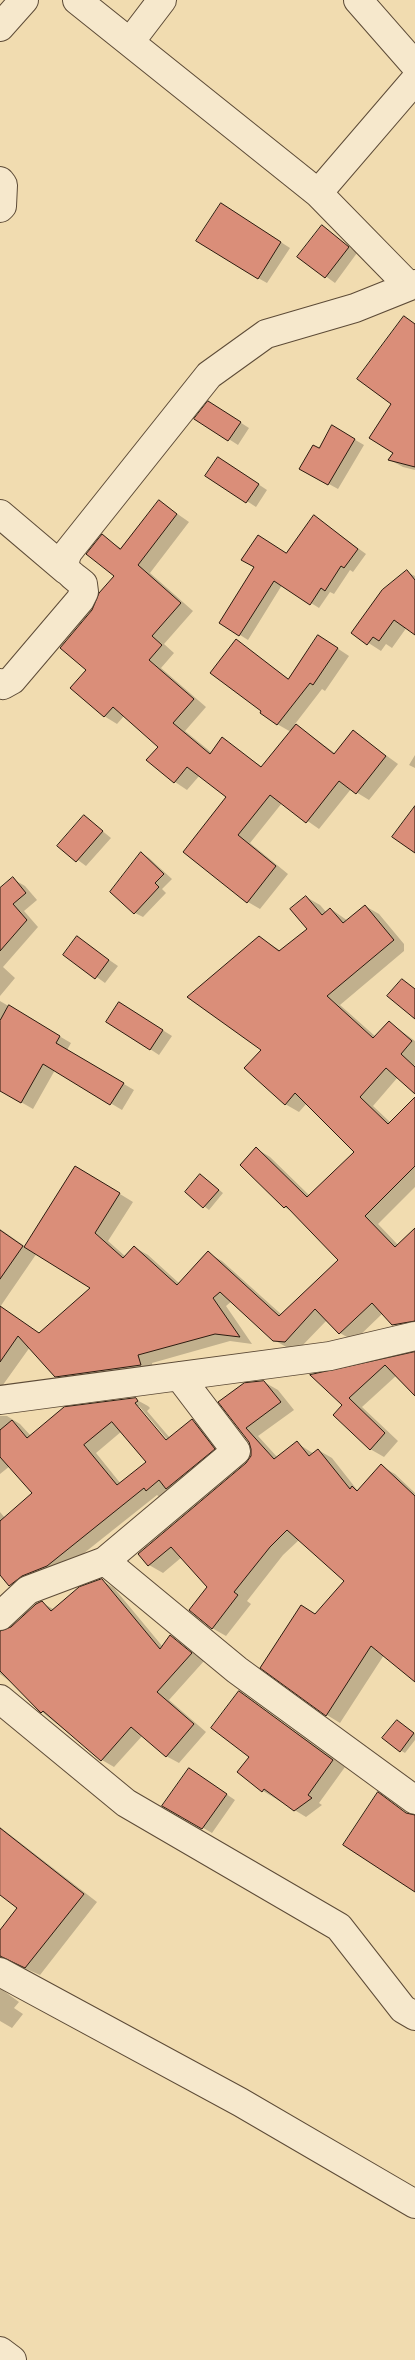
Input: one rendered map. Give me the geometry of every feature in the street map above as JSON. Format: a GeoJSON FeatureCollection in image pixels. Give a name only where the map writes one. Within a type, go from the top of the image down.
{"type":"FeatureCollection","features":[{"type":"Feature","properties":{"kind":"street"},"geometry":{"type":"LineString","coordinates":[[0,27],[24,0]]}},
{"type":"Feature","properties":{"kind":"street"},"geometry":{"type":"LineString","coordinates":[[66,570],[64,561],[68,552],[209,375],[266,334],[355,308],[412,285],[318,193],[77,0]]}},
{"type":"Feature","properties":{"kind":"street"},"geometry":{"type":"LineString","coordinates":[[130,42],[162,0]]}},
{"type":"Feature","properties":{"kind":"street"},"geometry":{"type":"LineString","coordinates":[[358,0],[415,65]]}},
{"type":"Feature","properties":{"kind":"street"},"geometry":{"type":"LineString","coordinates":[[318,193],[415,80]]}},
{"type":"Feature","properties":{"kind":"street"},"geometry":{"type":"LineString","coordinates":[[0,181],[2,184],[2,206],[0,208]]}},
{"type":"Feature","properties":{"kind":"street"},"geometry":{"type":"LineString","coordinates":[[0,514],[83,584],[84,592],[80,600],[12,680],[3,685],[0,683]]}},
{"type":"Feature","properties":{"kind":"street"},"geometry":{"type":"LineString","coordinates":[[0,1400],[330,1356],[415,1336]]}},
{"type":"Feature","properties":{"kind":"street"},"geometry":{"type":"LineString","coordinates":[[0,1616],[28,1590],[105,1560],[236,1451],[179,1376]]}},
{"type":"Feature","properties":{"kind":"street"},"geometry":{"type":"LineString","coordinates":[[105,1560],[237,1670],[415,1800]]}},
{"type":"Feature","properties":{"kind":"street"},"geometry":{"type":"LineString","coordinates":[[0,1699],[126,1803],[339,1927],[403,2008],[415,2016]]}},
{"type":"Feature","properties":{"kind":"street"},"geometry":{"type":"LineString","coordinates":[[0,1972],[240,2102],[415,2204]]}},
{"type":"Feature","properties":{"kind":"street"},"geometry":{"type":"LineString","coordinates":[[0,2351],[12,2360]]}},
{"type":"Feature","properties":{"kind":"building"},"geometry":{"type":"Polygon","coordinates":[[[221,203],[281,242],[258,279],[196,241],[221,203]]]}},
{"type":"Feature","properties":{"kind":"building"},"geometry":{"type":"Polygon","coordinates":[[[322,225],[349,247],[325,278],[297,257],[322,225]]]}},
{"type":"Feature","properties":{"kind":"building"},"geometry":{"type":"Polygon","coordinates":[[[404,316],[415,324],[415,467],[388,460],[393,453],[369,438],[391,404],[357,379],[404,316]]]}},
{"type":"Feature","properties":{"kind":"building"},"geometry":{"type":"Polygon","coordinates":[[[208,401],[241,422],[228,441],[194,419],[208,401]]]}},
{"type":"Feature","properties":{"kind":"building"},"geometry":{"type":"Polygon","coordinates":[[[332,425],[355,439],[328,485],[299,469],[313,445],[319,448],[332,425]]]}},
{"type":"Feature","properties":{"kind":"building"},"geometry":{"type":"Polygon","coordinates":[[[218,457],[259,484],[246,503],[205,476],[218,457]]]}},
{"type":"Feature","properties":{"kind":"building"},"geometry":{"type":"Polygon","coordinates":[[[159,500],[177,514],[138,565],[181,603],[152,636],[162,645],[149,660],[194,699],[173,723],[210,754],[222,737],[261,767],[296,724],[334,754],[353,730],[386,756],[356,794],[339,781],[306,823],[270,795],[238,835],[276,866],[247,903],[183,852],[226,797],[187,767],[174,783],[146,760],[158,747],[113,707],[104,717],[70,688],[86,670],[60,648],[92,610],[99,593],[114,576],[86,554],[102,534],[120,549],[159,500]]]}},
{"type":"Feature","properties":{"kind":"building"},"geometry":{"type":"Polygon","coordinates":[[[314,515],[358,549],[344,568],[341,566],[325,591],[321,588],[310,605],[274,581],[239,636],[219,623],[254,567],[241,560],[258,535],[286,553],[314,515]]]}},
{"type":"Feature","properties":{"kind":"building"},"geometry":{"type":"Polygon","coordinates":[[[407,570],[415,580],[415,635],[394,620],[379,641],[373,637],[367,645],[351,633],[382,590],[407,570]]]}},
{"type":"Feature","properties":{"kind":"building"},"geometry":{"type":"Polygon","coordinates":[[[318,635],[338,648],[313,685],[310,683],[277,725],[210,673],[236,639],[288,679],[318,635]]]}},
{"type":"Feature","properties":{"kind":"building"},"geometry":{"type":"Polygon","coordinates":[[[415,806],[415,853],[392,837],[415,806]]]}},
{"type":"Feature","properties":{"kind":"building"},"geometry":{"type":"Polygon","coordinates":[[[84,815],[103,831],[76,862],[57,846],[84,815]]]}},
{"type":"Feature","properties":{"kind":"building"},"geometry":{"type":"Polygon","coordinates":[[[141,852],[164,874],[155,883],[159,887],[134,914],[110,892],[141,852]]]}},
{"type":"Feature","properties":{"kind":"building"},"geometry":{"type":"Polygon","coordinates":[[[13,877],[26,893],[13,904],[27,920],[0,951],[0,888],[13,877]]]}},
{"type":"Feature","properties":{"kind":"building"},"geometry":{"type":"Polygon","coordinates":[[[306,896],[322,915],[330,908],[343,923],[365,905],[394,940],[327,996],[373,1038],[389,1021],[412,1041],[401,1054],[415,1067],[415,1094],[386,1068],[360,1097],[388,1124],[415,1097],[415,1166],[365,1216],[395,1247],[415,1228],[415,1321],[392,1325],[372,1303],[339,1334],[315,1309],[285,1342],[273,1341],[220,1292],[213,1298],[240,1337],[215,1334],[138,1355],[141,1365],[55,1377],[18,1336],[0,1362],[0,1306],[39,1333],[90,1288],[24,1247],[75,1166],[120,1193],[95,1233],[123,1258],[134,1246],[177,1285],[208,1251],[279,1316],[338,1260],[286,1206],[284,1208],[240,1165],[256,1147],[307,1197],[354,1152],[295,1093],[285,1105],[244,1068],[261,1050],[187,997],[259,936],[279,951],[307,929],[290,909],[306,896]]]}},
{"type":"Feature","properties":{"kind":"building"},"geometry":{"type":"Polygon","coordinates":[[[77,936],[109,960],[95,979],[63,955],[77,936]]]}},
{"type":"Feature","properties":{"kind":"building"},"geometry":{"type":"Polygon","coordinates":[[[402,979],[415,989],[415,1019],[387,996],[402,979]]]}},
{"type":"Feature","properties":{"kind":"building"},"geometry":{"type":"Polygon","coordinates":[[[119,1002],[163,1030],[150,1050],[106,1022],[119,1002]]]}},
{"type":"Feature","properties":{"kind":"building"},"geometry":{"type":"Polygon","coordinates":[[[9,1005],[60,1036],[56,1043],[124,1083],[110,1105],[43,1064],[21,1103],[0,1091],[0,1021],[9,1005]]]}},
{"type":"Feature","properties":{"kind":"building"},"geometry":{"type":"Polygon","coordinates":[[[200,1174],[219,1190],[203,1208],[185,1192],[200,1174]]]}},
{"type":"Feature","properties":{"kind":"building"},"geometry":{"type":"Polygon","coordinates":[[[0,1230],[23,1246],[0,1279],[0,1230]]]}},
{"type":"Feature","properties":{"kind":"building"},"geometry":{"type":"Polygon","coordinates":[[[415,1352],[415,1396],[385,1365],[349,1398],[385,1433],[370,1450],[333,1415],[342,1405],[310,1375],[415,1352]]]}},
{"type":"Feature","properties":{"kind":"building"},"geometry":{"type":"Polygon","coordinates":[[[264,1381],[281,1402],[246,1428],[274,1459],[297,1441],[309,1456],[318,1449],[350,1489],[352,1486],[357,1491],[381,1464],[415,1496],[415,1682],[371,1646],[326,1716],[260,1668],[301,1605],[315,1614],[344,1581],[287,1530],[270,1547],[234,1592],[238,1595],[212,1629],[189,1610],[207,1587],[171,1547],[148,1566],[138,1554],[246,1463],[251,1456],[249,1442],[218,1402],[244,1383],[264,1381]]]}},
{"type":"Feature","properties":{"kind":"building"},"geometry":{"type":"Polygon","coordinates":[[[136,1398],[138,1401],[135,1403],[166,1440],[192,1419],[215,1449],[166,1489],[159,1480],[146,1491],[144,1488],[47,1566],[22,1576],[9,1586],[0,1575],[0,1521],[32,1493],[0,1457],[0,1430],[12,1420],[27,1438],[64,1407],[136,1398]],[[112,1422],[84,1445],[117,1485],[146,1462],[112,1422]]]}},
{"type":"Feature","properties":{"kind":"building"},"geometry":{"type":"Polygon","coordinates":[[[102,1579],[160,1649],[170,1635],[192,1653],[157,1692],[194,1724],[166,1757],[131,1727],[101,1761],[43,1711],[41,1713],[0,1671],[0,1631],[11,1627],[36,1604],[42,1601],[51,1611],[79,1587],[102,1579]]]}},
{"type":"Feature","properties":{"kind":"building"},"geometry":{"type":"Polygon","coordinates":[[[239,1691],[333,1760],[308,1795],[312,1798],[294,1811],[264,1789],[262,1792],[237,1772],[249,1757],[211,1728],[239,1691]]]}},
{"type":"Feature","properties":{"kind":"building"},"geometry":{"type":"Polygon","coordinates":[[[397,1720],[414,1733],[400,1752],[382,1738],[397,1720]]]}},
{"type":"Feature","properties":{"kind":"building"},"geometry":{"type":"Polygon","coordinates":[[[189,1768],[227,1794],[202,1829],[162,1806],[189,1768]]]}},
{"type":"Feature","properties":{"kind":"building"},"geometry":{"type":"Polygon","coordinates":[[[378,1792],[406,1813],[415,1815],[415,1892],[343,1845],[378,1792]]]}},
{"type":"Feature","properties":{"kind":"building"},"geometry":{"type":"Polygon","coordinates":[[[0,1828],[84,1894],[25,1968],[0,1956],[0,1930],[17,1908],[0,1895],[0,1828]]]}}]}
